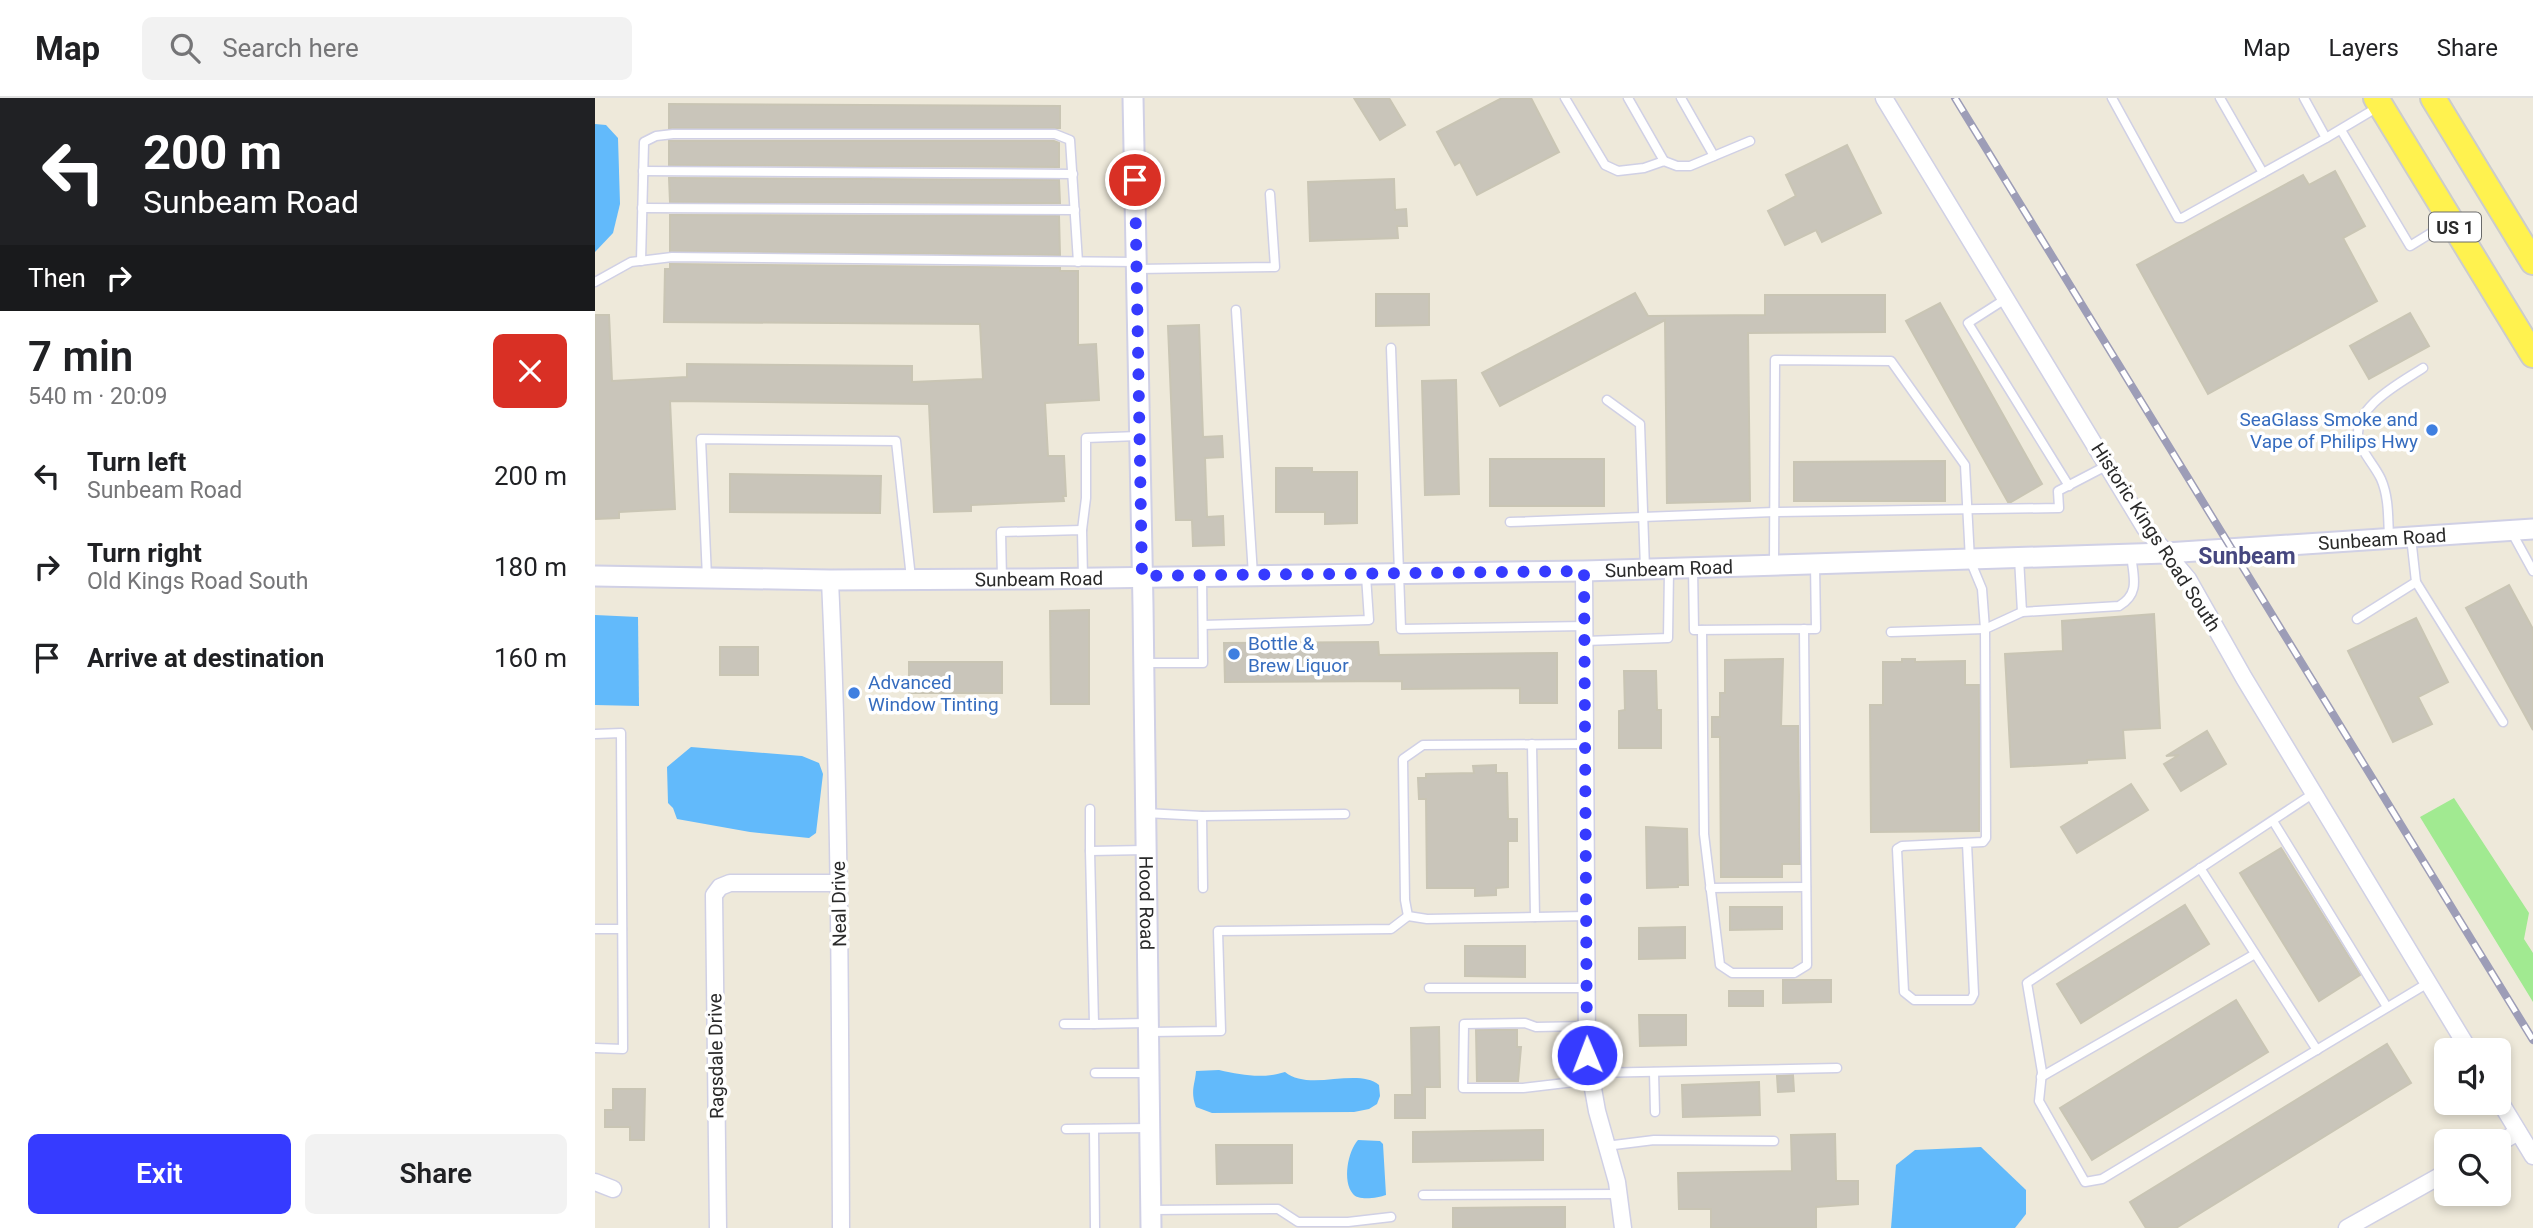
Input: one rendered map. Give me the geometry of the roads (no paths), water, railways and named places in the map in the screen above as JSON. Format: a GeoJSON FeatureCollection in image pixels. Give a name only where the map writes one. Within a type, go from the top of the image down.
{"type":"FeatureCollection","features":[{"type":"Feature","properties":{"kind":"main road","name":"US 1"},"geometry":{"type":"LineString","coordinates":[[2437,100],[2533,262]]}},
{"type":"Feature","properties":{"kind":"main road","name":"US 1"},"geometry":{"type":"LineString","coordinates":[[2378,102],[2533,355]]}},
{"type":"Feature","properties":{"kind":"street","name":"Hood Road"},"geometry":{"type":"LineString","coordinates":[[1133,98],[1151,1219]]}},
{"type":"Feature","properties":{"kind":"street","name":"Historic Kings Road South"},"geometry":{"type":"LineString","coordinates":[[1884,98],[2145,528],[2188,579],[2462,1038]]}},
{"type":"Feature","properties":{"kind":"street","name":"Sunbeam Road"},"geometry":{"type":"LineString","coordinates":[[595,576],[830,580],[1584,571],[2166,553],[2533,529]]}},
{"type":"Feature","properties":{"kind":"street"},"geometry":{"type":"LineString","coordinates":[[1584,571],[1587,1026],[1590,1077],[1619,1194],[1623,1228]]}},
{"type":"Feature","properties":{"kind":"street","name":"Neal Drive"},"geometry":{"type":"LineString","coordinates":[[830,580],[839,883],[841,1228]]}},
{"type":"Feature","properties":{"kind":"street","name":"Ragsdale Drive"},"geometry":{"type":"LineString","coordinates":[[718,1228],[714,895],[720,887],[730,883],[839,883]]}},
{"type":"Feature","properties":{"kind":"street"},"geometry":{"type":"LineString","coordinates":[[2508,1115],[2533,1156]]}},
{"type":"Feature","properties":{"kind":"street"},"geometry":{"type":"LineString","coordinates":[[2511,1136],[2518,1132]]}},
{"type":"Feature","properties":{"kind":"street"},"geometry":{"type":"LineString","coordinates":[[2347,1228],[2434,1179]]}},
{"type":"Feature","properties":{"kind":"street"},"geometry":{"type":"LineString","coordinates":[[595,1182],[613,1189]]}},
{"type":"Feature","properties":{"kind":"lane"},"geometry":{"type":"LineString","coordinates":[[1565,98],[1605,165],[1618,171],[1644,168],[1664,161]]}},
{"type":"Feature","properties":{"kind":"lane"},"geometry":{"type":"LineString","coordinates":[[1627,98],[1664,161],[1677,166],[1690,166],[1750,141]]}},
{"type":"Feature","properties":{"kind":"lane"},"geometry":{"type":"LineString","coordinates":[[1681,98],[1714,156]]}},
{"type":"Feature","properties":{"kind":"lane"},"geometry":{"type":"LineString","coordinates":[[2112,98],[2178,218],[2341,130],[2378,102]]}},
{"type":"Feature","properties":{"kind":"lane"},"geometry":{"type":"LineString","coordinates":[[2220,98],[2263,173]]}},
{"type":"Feature","properties":{"kind":"lane"},"geometry":{"type":"LineString","coordinates":[[2304,98],[2326,138]]}},
{"type":"Feature","properties":{"kind":"lane"},"geometry":{"type":"LineString","coordinates":[[2341,130],[2410,246],[2451,221]]}},
{"type":"Feature","properties":{"kind":"lane"},"geometry":{"type":"LineString","coordinates":[[641,261],[644,142],[656,136],[1055,134],[1070,140],[1078,262]]}},
{"type":"Feature","properties":{"kind":"lane"},"geometry":{"type":"LineString","coordinates":[[643,171],[1073,174]]}},
{"type":"Feature","properties":{"kind":"lane"},"geometry":{"type":"LineString","coordinates":[[595,282],[631,262],[672,257],[1275,267],[1270,194]]}},
{"type":"Feature","properties":{"kind":"lane"},"geometry":{"type":"LineString","coordinates":[[642,208],[1075,210]]}},
{"type":"Feature","properties":{"kind":"lane"},"geometry":{"type":"LineString","coordinates":[[2007,298],[1968,323],[2069,486]]}},
{"type":"Feature","properties":{"kind":"lane"},"geometry":{"type":"LineString","coordinates":[[1236,310],[1253,575]]}},
{"type":"Feature","properties":{"kind":"lane"},"geometry":{"type":"LineString","coordinates":[[1391,348],[1401,629],[1585,633],[1668,638],[1669,568]]}},
{"type":"Feature","properties":{"kind":"lane"},"geometry":{"type":"LineString","coordinates":[[1774,565],[1775,360],[1891,361],[1965,465],[1970,559],[1982,589],[1985,629],[1986,838],[1983,842],[1902,846],[1897,849],[1904,992],[1914,1000],[1971,1000],[1974,994],[1967,843]]}},
{"type":"Feature","properties":{"kind":"lane"},"geometry":{"type":"LineString","coordinates":[[2389,538],[2387,499],[2381,480],[2359,441],[2361,419],[2377,399],[2423,368]]}},
{"type":"Feature","properties":{"kind":"lane"},"geometry":{"type":"LineString","coordinates":[[1607,400],[1640,424],[1644,569]]}},
{"type":"Feature","properties":{"kind":"lane"},"geometry":{"type":"LineString","coordinates":[[1083,578],[1081,530],[1086,498],[1086,438],[1139,436]]}},
{"type":"Feature","properties":{"kind":"lane"},"geometry":{"type":"LineString","coordinates":[[707,578],[701,439],[896,441],[911,579]]}},
{"type":"Feature","properties":{"kind":"lane"},"geometry":{"type":"LineString","coordinates":[[1510,522],[1775,513],[2059,508],[2059,491],[2108,465]]}},
{"type":"Feature","properties":{"kind":"lane"},"geometry":{"type":"LineString","coordinates":[[1002,579],[1001,532],[1081,530]]}},
{"type":"Feature","properties":{"kind":"lane"},"geometry":{"type":"LineString","coordinates":[[2511,530],[2533,571]]}},
{"type":"Feature","properties":{"kind":"lane"},"geometry":{"type":"LineString","coordinates":[[2411,537],[2416,582],[2503,722]]}},
{"type":"Feature","properties":{"kind":"lane"},"geometry":{"type":"LineString","coordinates":[[1891,632],[1985,629],[2022,611],[2119,606],[2134,593],[2131,554]]}},
{"type":"Feature","properties":{"kind":"lane"},"geometry":{"type":"LineString","coordinates":[[2019,558],[2022,611]]}},
{"type":"Feature","properties":{"kind":"lane"},"geometry":{"type":"LineString","coordinates":[[1693,568],[1694,630],[1816,629],[1815,564]]}},
{"type":"Feature","properties":{"kind":"lane"},"geometry":{"type":"LineString","coordinates":[[1203,625],[1369,621],[1366,573]]}},
{"type":"Feature","properties":{"kind":"lane"},"geometry":{"type":"LineString","coordinates":[[1143,663],[1203,663],[1202,576]]}},
{"type":"Feature","properties":{"kind":"lane"},"geometry":{"type":"LineString","coordinates":[[2357,619],[2416,582]]}},
{"type":"Feature","properties":{"kind":"lane"},"geometry":{"type":"LineString","coordinates":[[1702,630],[1704,834],[1720,965],[1732,973],[1794,973],[1807,965],[1804,629]]}},
{"type":"Feature","properties":{"kind":"lane"},"geometry":{"type":"LineString","coordinates":[[595,733],[621,733],[623,1049],[595,1048]]}},
{"type":"Feature","properties":{"kind":"lane"},"geometry":{"type":"LineString","coordinates":[[1408,916],[1405,900],[1403,759],[1423,744],[1585,744]]}},
{"type":"Feature","properties":{"kind":"lane"},"geometry":{"type":"LineString","coordinates":[[1532,744],[1535,917]]}},
{"type":"Feature","properties":{"kind":"lane"},"geometry":{"type":"LineString","coordinates":[[2314,793],[2027,983],[2041,1077],[2039,1101],[2085,1182],[2102,1180],[2428,983]]}},
{"type":"Feature","properties":{"kind":"lane"},"geometry":{"type":"LineString","coordinates":[[1090,809],[1094,1024]]}},
{"type":"Feature","properties":{"kind":"lane"},"geometry":{"type":"LineString","coordinates":[[1145,813],[1202,816],[1345,814]]}},
{"type":"Feature","properties":{"kind":"lane"},"geometry":{"type":"LineString","coordinates":[[1202,816],[1203,888]]}},
{"type":"Feature","properties":{"kind":"lane"},"geometry":{"type":"LineString","coordinates":[[2273,821],[2387,1007]]}},
{"type":"Feature","properties":{"kind":"lane"},"geometry":{"type":"LineString","coordinates":[[1090,851],[1145,850]]}},
{"type":"Feature","properties":{"kind":"lane"},"geometry":{"type":"LineString","coordinates":[[2200,868],[2317,1050]]}},
{"type":"Feature","properties":{"kind":"lane"},"geometry":{"type":"LineString","coordinates":[[1710,888],[1806,887]]}},
{"type":"Feature","properties":{"kind":"lane"},"geometry":{"type":"LineString","coordinates":[[1064,1024],[1221,1031],[1218,931],[1391,929],[1408,916],[1427,919],[1586,916]]}},
{"type":"Feature","properties":{"kind":"lane"},"geometry":{"type":"LineString","coordinates":[[595,929],[622,929]]}},
{"type":"Feature","properties":{"kind":"lane"},"geometry":{"type":"LineString","coordinates":[[2041,1077],[2255,954]]}},
{"type":"Feature","properties":{"kind":"lane"},"geometry":{"type":"LineString","coordinates":[[1429,988],[1587,988]]}},
{"type":"Feature","properties":{"kind":"lane"},"geometry":{"type":"LineString","coordinates":[[1587,1026],[1464,1024],[1463,1088],[1523,1088],[1590,1077],[1654,1072],[1837,1068]]}},
{"type":"Feature","properties":{"kind":"lane"},"geometry":{"type":"LineString","coordinates":[[1654,1072],[1655,1112]]}},
{"type":"Feature","properties":{"kind":"lane"},"geometry":{"type":"LineString","coordinates":[[1095,1073],[1148,1073]]}},
{"type":"Feature","properties":{"kind":"lane"},"geometry":{"type":"LineString","coordinates":[[1066,1129],[1149,1128]]}},
{"type":"Feature","properties":{"kind":"lane"},"geometry":{"type":"LineString","coordinates":[[1094,1129],[1094,1228]]}},
{"type":"Feature","properties":{"kind":"lane"},"geometry":{"type":"LineString","coordinates":[[1606,1146],[1654,1140],[1775,1141]]}},
{"type":"Feature","properties":{"kind":"lane"},"geometry":{"type":"LineString","coordinates":[[1423,1195],[1619,1194]]}},
{"type":"Feature","properties":{"kind":"lane"},"geometry":{"type":"LineString","coordinates":[[1151,1219],[1278,1209],[1298,1222],[1349,1222],[1391,1217]]}},
{"type":"Feature","properties":{"kind":"water"},"geometry":{"type":"Polygon","coordinates":[[[595,124],[606,125],[618,138],[620,204],[613,233],[595,252],[595,124]]]}},
{"type":"Feature","properties":{"kind":"water"},"geometry":{"type":"Polygon","coordinates":[[[595,615],[638,617],[639,706],[595,705],[595,615]]]}},
{"type":"Feature","properties":{"kind":"water"},"geometry":{"type":"Polygon","coordinates":[[[691,747],[802,756],[819,763],[823,774],[816,833],[809,838],[750,832],[677,819],[668,803],[667,767],[691,747]]]}},
{"type":"Feature","properties":{"kind":"water"},"geometry":{"type":"Polygon","coordinates":[[[1219,1070],[1260,1076],[1285,1072],[1295,1078],[1307,1080],[1358,1078],[1379,1085],[1380,1096],[1377,1104],[1369,1109],[1354,1112],[1212,1113],[1196,1107],[1193,1092],[1196,1071],[1219,1070]]]}},
{"type":"Feature","properties":{"kind":"water"},"geometry":{"type":"Polygon","coordinates":[[[1358,1140],[1380,1141],[1383,1144],[1386,1195],[1359,1198],[1353,1194],[1347,1174],[1351,1151],[1358,1140]]]}},
{"type":"Feature","properties":{"kind":"water"},"geometry":{"type":"Polygon","coordinates":[[[1981,1147],[2026,1190],[2026,1214],[2015,1228],[1891,1228],[1896,1165],[1915,1150],[1981,1147]]]}},
{"type":"Feature","properties":{"kind":"railway"},"geometry":{"type":"LineString","coordinates":[[1955,98],[2533,1040]]}},
{"type":"Feature","properties":{"kind":"place","name":"SeaGlass Smoke and Vape of Philips Hwy"},"geometry":{"type":"Point","coordinates":[2432,430]}},
{"type":"Feature","properties":{"kind":"place","name":"Bottle & Brew Liquor"},"geometry":{"type":"Point","coordinates":[1234,654]}},
{"type":"Feature","properties":{"kind":"place","name":"Advanced Window Tinting"},"geometry":{"type":"Point","coordinates":[854,693]}},
{"type":"Feature","properties":{"kind":"district","name":"Sunbeam"},"geometry":{"type":"Point","coordinates":[2247,556]}}]}
